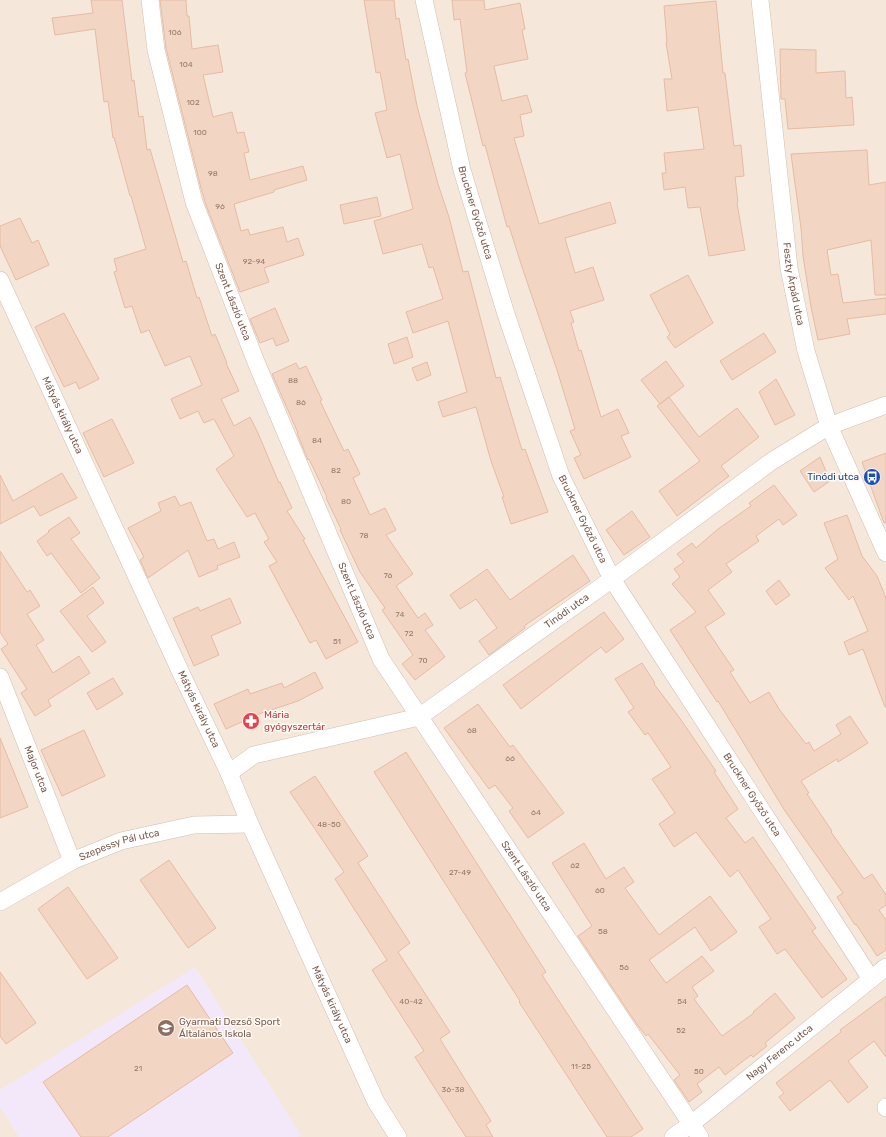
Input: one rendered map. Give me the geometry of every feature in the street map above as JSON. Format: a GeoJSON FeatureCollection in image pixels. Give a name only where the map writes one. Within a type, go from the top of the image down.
{"type":"FeatureCollection","features":[{"type":"Feature","properties":{"kind":"street","name":"Szent László utca"},"geometry":{"type":"LineString","coordinates":[[150,0],[156,50],[194,202],[256,362],[381,659],[695,1131]]}},
{"type":"Feature","properties":{"kind":"street","name":"Bruckner Győző utca"},"geometry":{"type":"LineString","coordinates":[[424,0],[462,170],[506,314],[562,476],[612,579],[871,979]]}},
{"type":"Feature","properties":{"kind":"street","name":"Feszty Árpád utca"},"geometry":{"type":"LineString","coordinates":[[760,0],[789,268],[806,351],[829,426],[886,553]]}},
{"type":"Feature","properties":{"kind":"street","name":"Mátyás király utca"},"geometry":{"type":"LineString","coordinates":[[0,280],[182,675],[230,772],[250,824],[376,1102],[398,1137]]}},
{"type":"Feature","properties":{"kind":"street","name":"Tinódi utca"},"geometry":{"type":"LineString","coordinates":[[230,772],[254,755],[419,716],[612,579],[772,461],[829,426],[886,405]]}},
{"type":"Feature","properties":{"kind":"street","name":"Major utca"},"geometry":{"type":"LineString","coordinates":[[0,677],[72,861]]}},
{"type":"Feature","properties":{"kind":"street","name":"Szepessy Pál utca"},"geometry":{"type":"LineString","coordinates":[[0,902],[72,861],[121,841],[194,825],[250,824]]}},
{"type":"Feature","properties":{"kind":"street","name":"Nagy Ferenc utca"},"geometry":{"type":"LineString","coordinates":[[673,1137],[695,1131],[886,967]]}},
{"type":"Feature","properties":{"kind":"shaded area"},"geometry":{"type":"Polygon","coordinates":[[[0,0],[886,0],[886,1137],[0,1137],[0,0]]]}},
{"type":"Feature","properties":{"kind":"shaded area","name":"Gyarmati Dezső Sport Általános Iskola"},"geometry":{"type":"Polygon","coordinates":[[[195,967],[301,1135],[297,1137],[19,1137],[0,1107],[0,1090],[195,967]]]}},
{"type":"Feature","properties":{"kind":"building"},"geometry":{"type":"Polygon","coordinates":[[[91,0],[122,0],[132,81],[134,80],[139,117],[143,116],[147,150],[150,149],[183,262],[186,261],[197,298],[199,297],[212,336],[215,334],[239,391],[221,399],[234,426],[250,417],[279,483],[280,482],[292,508],[287,511],[305,539],[303,540],[358,642],[326,659],[316,640],[310,643],[269,566],[277,562],[264,542],[269,539],[255,513],[247,517],[216,469],[234,456],[214,419],[204,423],[198,411],[180,419],[171,399],[202,385],[190,356],[165,366],[149,330],[141,333],[132,306],[125,308],[114,272],[117,271],[114,259],[146,249],[114,137],[113,138],[108,101],[104,102],[95,29],[55,35],[52,18],[93,13],[91,0]]]}},
{"type":"Feature","properties":{"kind":"building"},"geometry":{"type":"Polygon","coordinates":[[[160,0],[186,0],[192,49],[218,45],[223,72],[203,75],[213,117],[232,112],[237,133],[244,132],[249,152],[244,153],[250,180],[303,166],[307,180],[234,204],[241,231],[248,229],[250,235],[283,227],[287,242],[298,238],[304,255],[264,268],[269,282],[240,292],[206,205],[201,188],[166,48],[160,0]]]}},
{"type":"Feature","properties":{"kind":"building"},"geometry":{"type":"Polygon","coordinates":[[[364,0],[394,0],[396,19],[399,18],[406,60],[408,59],[417,106],[463,272],[468,271],[496,378],[500,377],[522,450],[525,449],[548,512],[511,524],[476,407],[443,417],[438,402],[467,392],[448,321],[413,333],[406,312],[443,299],[433,267],[429,268],[422,244],[383,254],[374,221],[413,209],[400,154],[387,158],[375,113],[387,110],[380,72],[376,73],[364,0]]]}},
{"type":"Feature","properties":{"kind":"building"},"geometry":{"type":"Polygon","coordinates":[[[452,0],[484,0],[485,10],[520,3],[525,29],[522,30],[528,59],[494,66],[502,101],[527,95],[532,112],[520,115],[524,136],[514,138],[539,224],[610,202],[616,223],[565,238],[575,273],[593,267],[604,300],[570,311],[574,322],[571,323],[579,351],[581,350],[601,417],[618,409],[629,433],[621,436],[631,457],[584,479],[574,458],[581,455],[570,431],[575,429],[509,226],[507,227],[485,145],[483,146],[465,73],[467,72],[460,19],[454,20],[452,0]]]}},
{"type":"Feature","properties":{"kind":"building"},"geometry":{"type":"Polygon","coordinates":[[[716,1],[723,73],[725,73],[734,146],[741,145],[744,176],[735,177],[737,203],[745,250],[709,256],[700,207],[688,208],[685,187],[664,190],[662,173],[666,173],[664,153],[704,149],[698,107],[667,111],[664,79],[672,79],[666,43],[664,6],[716,1]]]}},
{"type":"Feature","properties":{"kind":"building"},"geometry":{"type":"Polygon","coordinates":[[[780,49],[816,50],[816,73],[845,71],[846,98],[852,97],[854,125],[788,129],[785,99],[781,99],[780,49]]]}},
{"type":"Feature","properties":{"kind":"building"},"geometry":{"type":"Polygon","coordinates":[[[867,150],[869,185],[886,182],[886,295],[875,295],[871,240],[827,250],[831,275],[838,274],[843,303],[886,298],[886,314],[847,319],[850,334],[818,340],[803,256],[801,228],[791,154],[867,150]]]}},
{"type":"Feature","properties":{"kind":"building"},"geometry":{"type":"Polygon","coordinates":[[[377,197],[381,216],[344,224],[340,205],[377,197]]]}},
{"type":"Feature","properties":{"kind":"building"},"geometry":{"type":"Polygon","coordinates":[[[20,218],[32,243],[38,240],[49,265],[16,280],[0,246],[0,226],[20,218]]]}},
{"type":"Feature","properties":{"kind":"building"},"geometry":{"type":"Polygon","coordinates":[[[688,275],[713,323],[675,348],[667,337],[670,334],[650,295],[688,275]]]}},
{"type":"Feature","properties":{"kind":"building"},"geometry":{"type":"Polygon","coordinates":[[[275,308],[289,341],[276,346],[273,338],[260,343],[250,319],[275,308]]]}},
{"type":"Feature","properties":{"kind":"building"},"geometry":{"type":"Polygon","coordinates":[[[64,313],[99,379],[79,389],[76,382],[64,387],[35,327],[64,313]]]}},
{"type":"Feature","properties":{"kind":"building"},"geometry":{"type":"Polygon","coordinates":[[[764,333],[776,352],[732,380],[720,361],[764,333]]]}},
{"type":"Feature","properties":{"kind":"building"},"geometry":{"type":"Polygon","coordinates":[[[407,337],[413,357],[394,364],[388,344],[407,337]]]}},
{"type":"Feature","properties":{"kind":"building"},"geometry":{"type":"Polygon","coordinates":[[[666,361],[684,386],[660,404],[641,380],[666,361]]]}},
{"type":"Feature","properties":{"kind":"building"},"geometry":{"type":"Polygon","coordinates":[[[427,362],[431,375],[417,381],[412,368],[427,362]]]}},
{"type":"Feature","properties":{"kind":"building"},"geometry":{"type":"Polygon","coordinates":[[[296,363],[299,369],[306,366],[322,400],[320,401],[344,451],[348,449],[360,474],[353,478],[370,515],[385,508],[396,530],[386,535],[413,574],[396,586],[418,618],[425,613],[433,625],[425,630],[445,657],[415,680],[402,664],[413,655],[382,610],[385,608],[360,572],[340,530],[341,529],[326,498],[327,497],[309,459],[308,460],[298,433],[272,374],[296,363]]]}},
{"type":"Feature","properties":{"kind":"building"},"geometry":{"type":"Polygon","coordinates":[[[776,379],[795,415],[775,425],[759,392],[776,379]]]}},
{"type":"Feature","properties":{"kind":"building"},"geometry":{"type":"Polygon","coordinates":[[[669,397],[699,437],[737,408],[759,437],[721,466],[729,476],[677,516],[659,491],[700,461],[657,406],[669,397]]]}},
{"type":"Feature","properties":{"kind":"building"},"geometry":{"type":"Polygon","coordinates":[[[112,419],[134,463],[104,477],[83,433],[112,419]]]}},
{"type":"Feature","properties":{"kind":"building"},"geometry":{"type":"Polygon","coordinates":[[[886,453],[886,522],[884,523],[862,462],[886,453]]]}},
{"type":"Feature","properties":{"kind":"building"},"geometry":{"type":"Polygon","coordinates":[[[820,457],[830,481],[814,492],[800,471],[820,457]]]}},
{"type":"Feature","properties":{"kind":"building"},"geometry":{"type":"Polygon","coordinates":[[[62,473],[77,498],[40,516],[34,506],[0,524],[0,475],[13,501],[62,473]]]}},
{"type":"Feature","properties":{"kind":"building"},"geometry":{"type":"Polygon","coordinates":[[[774,485],[797,515],[783,525],[779,519],[756,536],[759,541],[726,564],[732,572],[708,590],[725,614],[705,627],[734,670],[730,672],[750,703],[769,692],[779,709],[806,744],[809,742],[814,751],[841,734],[836,725],[850,716],[868,743],[838,762],[837,759],[801,781],[809,793],[807,794],[832,831],[831,832],[864,879],[872,874],[886,895],[886,905],[879,910],[886,920],[886,950],[877,956],[837,897],[843,893],[785,811],[718,701],[717,702],[670,630],[696,612],[672,584],[680,577],[674,569],[684,562],[677,554],[692,543],[696,548],[718,529],[751,506],[749,503],[774,485]]]}},
{"type":"Feature","properties":{"kind":"building"},"geometry":{"type":"Polygon","coordinates":[[[175,496],[180,506],[191,502],[207,541],[214,539],[218,549],[234,542],[240,557],[217,566],[218,569],[199,577],[188,550],[148,578],[140,560],[144,557],[128,528],[161,511],[158,503],[175,496]]]}},
{"type":"Feature","properties":{"kind":"building"},"geometry":{"type":"Polygon","coordinates":[[[632,511],[650,537],[624,555],[606,530],[632,511]]]}},
{"type":"Feature","properties":{"kind":"building"},"geometry":{"type":"Polygon","coordinates":[[[847,515],[862,556],[877,576],[886,598],[886,707],[863,649],[849,655],[844,642],[868,631],[853,596],[849,600],[825,568],[838,559],[824,523],[847,515]]]}},
{"type":"Feature","properties":{"kind":"building"},"geometry":{"type":"Polygon","coordinates":[[[69,517],[80,533],[71,539],[100,578],[81,593],[51,553],[47,556],[37,541],[49,532],[48,531],[69,517]]]}},
{"type":"Feature","properties":{"kind":"building"},"geometry":{"type":"Polygon","coordinates":[[[0,551],[27,592],[30,590],[40,606],[27,614],[44,640],[36,645],[53,673],[79,656],[90,673],[48,700],[51,706],[35,716],[21,693],[27,689],[1,649],[8,644],[0,632],[0,551]]]}},
{"type":"Feature","properties":{"kind":"building"},"geometry":{"type":"Polygon","coordinates":[[[573,555],[590,581],[524,626],[525,628],[489,655],[479,641],[497,628],[476,599],[460,609],[450,595],[487,569],[510,600],[573,555]]]}},
{"type":"Feature","properties":{"kind":"building"},"geometry":{"type":"Polygon","coordinates":[[[779,580],[790,595],[776,605],[766,591],[779,580]]]}},
{"type":"Feature","properties":{"kind":"building"},"geometry":{"type":"Polygon","coordinates":[[[93,587],[104,603],[87,616],[106,642],[92,652],[60,611],[93,587]]]}},
{"type":"Feature","properties":{"kind":"building"},"geometry":{"type":"Polygon","coordinates":[[[230,598],[241,623],[211,636],[219,655],[194,666],[173,618],[198,607],[200,611],[230,598]]]}},
{"type":"Feature","properties":{"kind":"building"},"geometry":{"type":"Polygon","coordinates":[[[604,612],[624,639],[606,653],[601,647],[521,709],[503,685],[604,612]]]}},
{"type":"Feature","properties":{"kind":"building"},"geometry":{"type":"Polygon","coordinates":[[[642,663],[655,683],[654,684],[679,717],[716,771],[714,772],[738,809],[726,818],[745,843],[753,837],[816,928],[812,931],[847,979],[822,998],[785,949],[777,954],[759,927],[771,919],[738,870],[730,877],[696,832],[674,847],[659,824],[675,813],[652,779],[671,767],[648,733],[645,735],[628,712],[634,708],[615,679],[642,663]]]}},
{"type":"Feature","properties":{"kind":"building"},"geometry":{"type":"Polygon","coordinates":[[[315,672],[323,688],[298,701],[268,710],[226,729],[214,704],[248,689],[250,694],[282,683],[284,688],[315,672]]]}},
{"type":"Feature","properties":{"kind":"building"},"geometry":{"type":"Polygon","coordinates":[[[113,678],[123,694],[97,710],[87,693],[113,678]]]}},
{"type":"Feature","properties":{"kind":"building"},"geometry":{"type":"Polygon","coordinates":[[[478,704],[510,747],[513,745],[564,813],[528,838],[509,811],[513,808],[495,785],[489,789],[444,728],[478,704]]]}},
{"type":"Feature","properties":{"kind":"building"},"geometry":{"type":"Polygon","coordinates":[[[84,730],[105,776],[62,796],[41,750],[84,730]]]}},
{"type":"Feature","properties":{"kind":"building"},"geometry":{"type":"Polygon","coordinates":[[[0,738],[28,807],[0,818],[0,738]]]}},
{"type":"Feature","properties":{"kind":"building"},"geometry":{"type":"Polygon","coordinates":[[[406,752],[546,972],[542,975],[643,1129],[631,1137],[607,1137],[519,1002],[520,1001],[374,772],[406,752]]]}},
{"type":"Feature","properties":{"kind":"building"},"geometry":{"type":"Polygon","coordinates":[[[315,776],[368,856],[358,863],[410,943],[398,952],[450,1032],[440,1039],[491,1121],[486,1125],[493,1137],[466,1137],[415,1057],[424,1051],[372,970],[387,960],[335,879],[344,872],[290,792],[315,776]]]}},
{"type":"Feature","properties":{"kind":"building"},"geometry":{"type":"Polygon","coordinates":[[[584,843],[606,879],[624,867],[634,882],[625,888],[659,935],[710,896],[737,932],[711,951],[695,927],[649,960],[666,983],[702,956],[714,971],[692,987],[698,996],[694,999],[722,1036],[754,1013],[753,1012],[775,993],[795,1018],[765,1043],[767,1046],[753,1057],[751,1055],[725,1075],[719,1067],[697,1084],[702,1092],[689,1102],[674,1080],[680,1075],[648,1034],[646,1036],[636,1023],[578,936],[592,926],[552,863],[584,843]]]}},
{"type":"Feature","properties":{"kind":"building"},"geometry":{"type":"Polygon","coordinates":[[[169,860],[216,928],[188,948],[140,880],[169,860]]]}},
{"type":"Feature","properties":{"kind":"building"},"geometry":{"type":"Polygon","coordinates":[[[68,887],[118,958],[87,979],[38,909],[68,887]]]}},
{"type":"Feature","properties":{"kind":"building"},"geometry":{"type":"Polygon","coordinates":[[[0,972],[36,1023],[6,1044],[0,1036],[0,972]]]}},
{"type":"Feature","properties":{"kind":"building"},"geometry":{"type":"Polygon","coordinates":[[[187,985],[233,1053],[108,1137],[81,1137],[43,1082],[187,985]]]}},
{"type":"Feature","properties":{"kind":"building"},"geometry":{"type":"Polygon","coordinates":[[[886,996],[886,1057],[874,1041],[848,1061],[868,1087],[848,1103],[830,1080],[790,1111],[779,1097],[784,1093],[776,1083],[841,1032],[840,1030],[886,996]]]}},
{"type":"Feature","properties":{"kind":"place","name":"Tinódi utca"},"geometry":{"type":"Point","coordinates":[872,477]}},
{"type":"Feature","properties":{"kind":"place","name":"Mária gyógyszertár"},"geometry":{"type":"Point","coordinates":[251,721]}},
{"type":"Feature","properties":{"kind":"place","name":"Gyarmati Dezső Sport Általános Iskola"},"geometry":{"type":"Point","coordinates":[166,1028]}}]}
